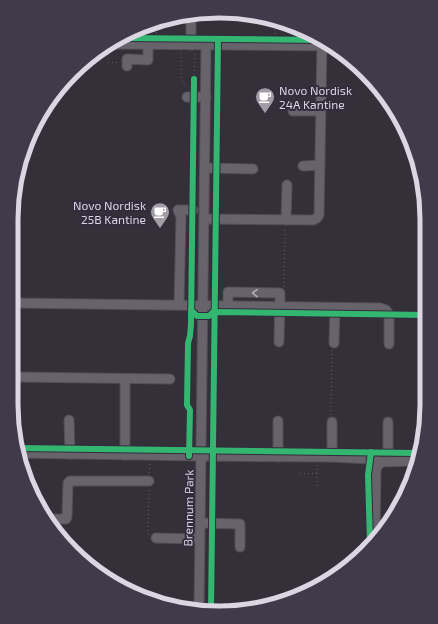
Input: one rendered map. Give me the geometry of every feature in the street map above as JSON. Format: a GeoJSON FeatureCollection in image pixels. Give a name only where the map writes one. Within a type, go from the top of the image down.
{"type":"FeatureCollection","features":[{"type":"Feature","properties":{"kind":"street"},"geometry":{"type":"LineString","coordinates":[[191,20],[193,45]]}},
{"type":"Feature","properties":{"kind":"street"},"geometry":{"type":"LineString","coordinates":[[132,38],[132,44]]}},
{"type":"Feature","properties":{"kind":"street"},"geometry":{"type":"LineString","coordinates":[[127,65],[127,59],[148,60],[154,40]]}},
{"type":"Feature","properties":{"kind":"street"},"geometry":{"type":"LineString","coordinates":[[121,44],[132,44],[154,40],[206,46],[318,44]]}},
{"type":"Feature","properties":{"kind":"street","name":"Brennum Park"},"geometry":{"type":"LineString","coordinates":[[199,605],[206,46]]}},
{"type":"Feature","properties":{"kind":"street"},"geometry":{"type":"LineString","coordinates":[[204,219],[313,220],[317,218],[319,215],[324,47]]}},
{"type":"Feature","properties":{"kind":"street"},"geometry":{"type":"LineString","coordinates":[[189,95],[206,97]]}},
{"type":"Feature","properties":{"kind":"street"},"geometry":{"type":"LineString","coordinates":[[293,111],[321,111]]}},
{"type":"Feature","properties":{"kind":"street"},"geometry":{"type":"LineString","coordinates":[[303,166],[320,166]]}},
{"type":"Feature","properties":{"kind":"street"},"geometry":{"type":"LineString","coordinates":[[205,168],[253,169]]}},
{"type":"Feature","properties":{"kind":"street"},"geometry":{"type":"LineString","coordinates":[[286,220],[287,185]]}},
{"type":"Feature","properties":{"kind":"street"},"geometry":{"type":"LineString","coordinates":[[179,305],[180,217],[178,210],[193,210]]}},
{"type":"Feature","properties":{"kind":"street"},"geometry":{"type":"LineString","coordinates":[[228,306],[228,292],[280,293],[279,342]]}},
{"type":"Feature","properties":{"kind":"street"},"geometry":{"type":"LineString","coordinates":[[18,303],[380,308],[386,310],[389,314],[389,344]]}},
{"type":"Feature","properties":{"kind":"street"},"geometry":{"type":"LineString","coordinates":[[333,347],[335,308]]}},
{"type":"Feature","properties":{"kind":"street"},"geometry":{"type":"LineString","coordinates":[[18,377],[170,380]]}},
{"type":"Feature","properties":{"kind":"street"},"geometry":{"type":"LineString","coordinates":[[125,379],[125,455]]}},
{"type":"Feature","properties":{"kind":"street"},"geometry":{"type":"LineString","coordinates":[[69,420],[70,454]]}},
{"type":"Feature","properties":{"kind":"street"},"geometry":{"type":"LineString","coordinates":[[278,421],[278,457]]}},
{"type":"Feature","properties":{"kind":"street"},"geometry":{"type":"LineString","coordinates":[[332,422],[332,457]]}},
{"type":"Feature","properties":{"kind":"street"},"geometry":{"type":"LineString","coordinates":[[388,422],[388,452]]}},
{"type":"Feature","properties":{"kind":"street"},"geometry":{"type":"LineString","coordinates":[[24,453],[150,456],[332,457],[370,458],[382,462],[412,461]]}},
{"type":"Feature","properties":{"kind":"street"},"geometry":{"type":"LineString","coordinates":[[375,531],[376,470],[378,465],[382,462]]}},
{"type":"Feature","properties":{"kind":"street"},"geometry":{"type":"LineString","coordinates":[[54,519],[66,519],[67,517],[68,483],[70,481],[149,481]]}},
{"type":"Feature","properties":{"kind":"street"},"geometry":{"type":"LineString","coordinates":[[200,523],[240,524],[240,547]]}},
{"type":"Feature","properties":{"kind":"street"},"geometry":{"type":"LineString","coordinates":[[156,538],[200,539]]}},
{"type":"Feature","properties":{"kind":"path"},"geometry":{"type":"LineString","coordinates":[[154,40],[156,28]]}},
{"type":"Feature","properties":{"kind":"path"},"geometry":{"type":"LineString","coordinates":[[268,40],[283,40]]}},
{"type":"Feature","properties":{"kind":"path"},"geometry":{"type":"LineString","coordinates":[[181,44],[181,78],[189,95]]}},
{"type":"Feature","properties":{"kind":"path"},"geometry":{"type":"LineString","coordinates":[[189,95],[194,79],[193,45]]}},
{"type":"Feature","properties":{"kind":"path"},"geometry":{"type":"LineString","coordinates":[[109,51],[108,62],[127,65]]}},
{"type":"Feature","properties":{"kind":"path"},"geometry":{"type":"LineString","coordinates":[[218,85],[218,100]]}},
{"type":"Feature","properties":{"kind":"path"},"geometry":{"type":"LineString","coordinates":[[284,291],[286,220]]}},
{"type":"Feature","properties":{"kind":"path"},"geometry":{"type":"LineString","coordinates":[[332,422],[333,347]]}},
{"type":"Feature","properties":{"kind":"path"},"geometry":{"type":"LineString","coordinates":[[150,456],[148,534],[155,534],[156,538]]}},
{"type":"Feature","properties":{"kind":"path"},"geometry":{"type":"LineString","coordinates":[[317,466],[317,486]]}},
{"type":"Feature","properties":{"kind":"path"},"geometry":{"type":"LineString","coordinates":[[300,474],[317,473]]}},
{"type":"Feature","properties":{"kind":"cycle path"},"geometry":{"type":"LineString","coordinates":[[132,38],[310,40]]}},
{"type":"Feature","properties":{"kind":"cycle path"},"geometry":{"type":"LineString","coordinates":[[211,606],[218,39]]}},
{"type":"Feature","properties":{"kind":"cycle path"},"geometry":{"type":"LineString","coordinates":[[189,456],[190,410],[187,405],[188,343],[191,324],[194,79]]}},
{"type":"Feature","properties":{"kind":"cycle path"},"geometry":{"type":"LineString","coordinates":[[191,312],[197,316],[209,316],[213,312],[420,315]]}},
{"type":"Feature","properties":{"kind":"cycle path"},"geometry":{"type":"LineString","coordinates":[[23,448],[414,453]]}},
{"type":"Feature","properties":{"kind":"cycle path"},"geometry":{"type":"LineString","coordinates":[[370,538],[368,475],[371,452]]}},
{"type":"Feature","properties":{"kind":"place","name":"Novo Nordisk 24A Kantine"},"geometry":{"type":"Point","coordinates":[265,114]}},
{"type":"Feature","properties":{"kind":"place","name":"Novo Nordisk 25B Kantine"},"geometry":{"type":"Point","coordinates":[160,229]}}]}
